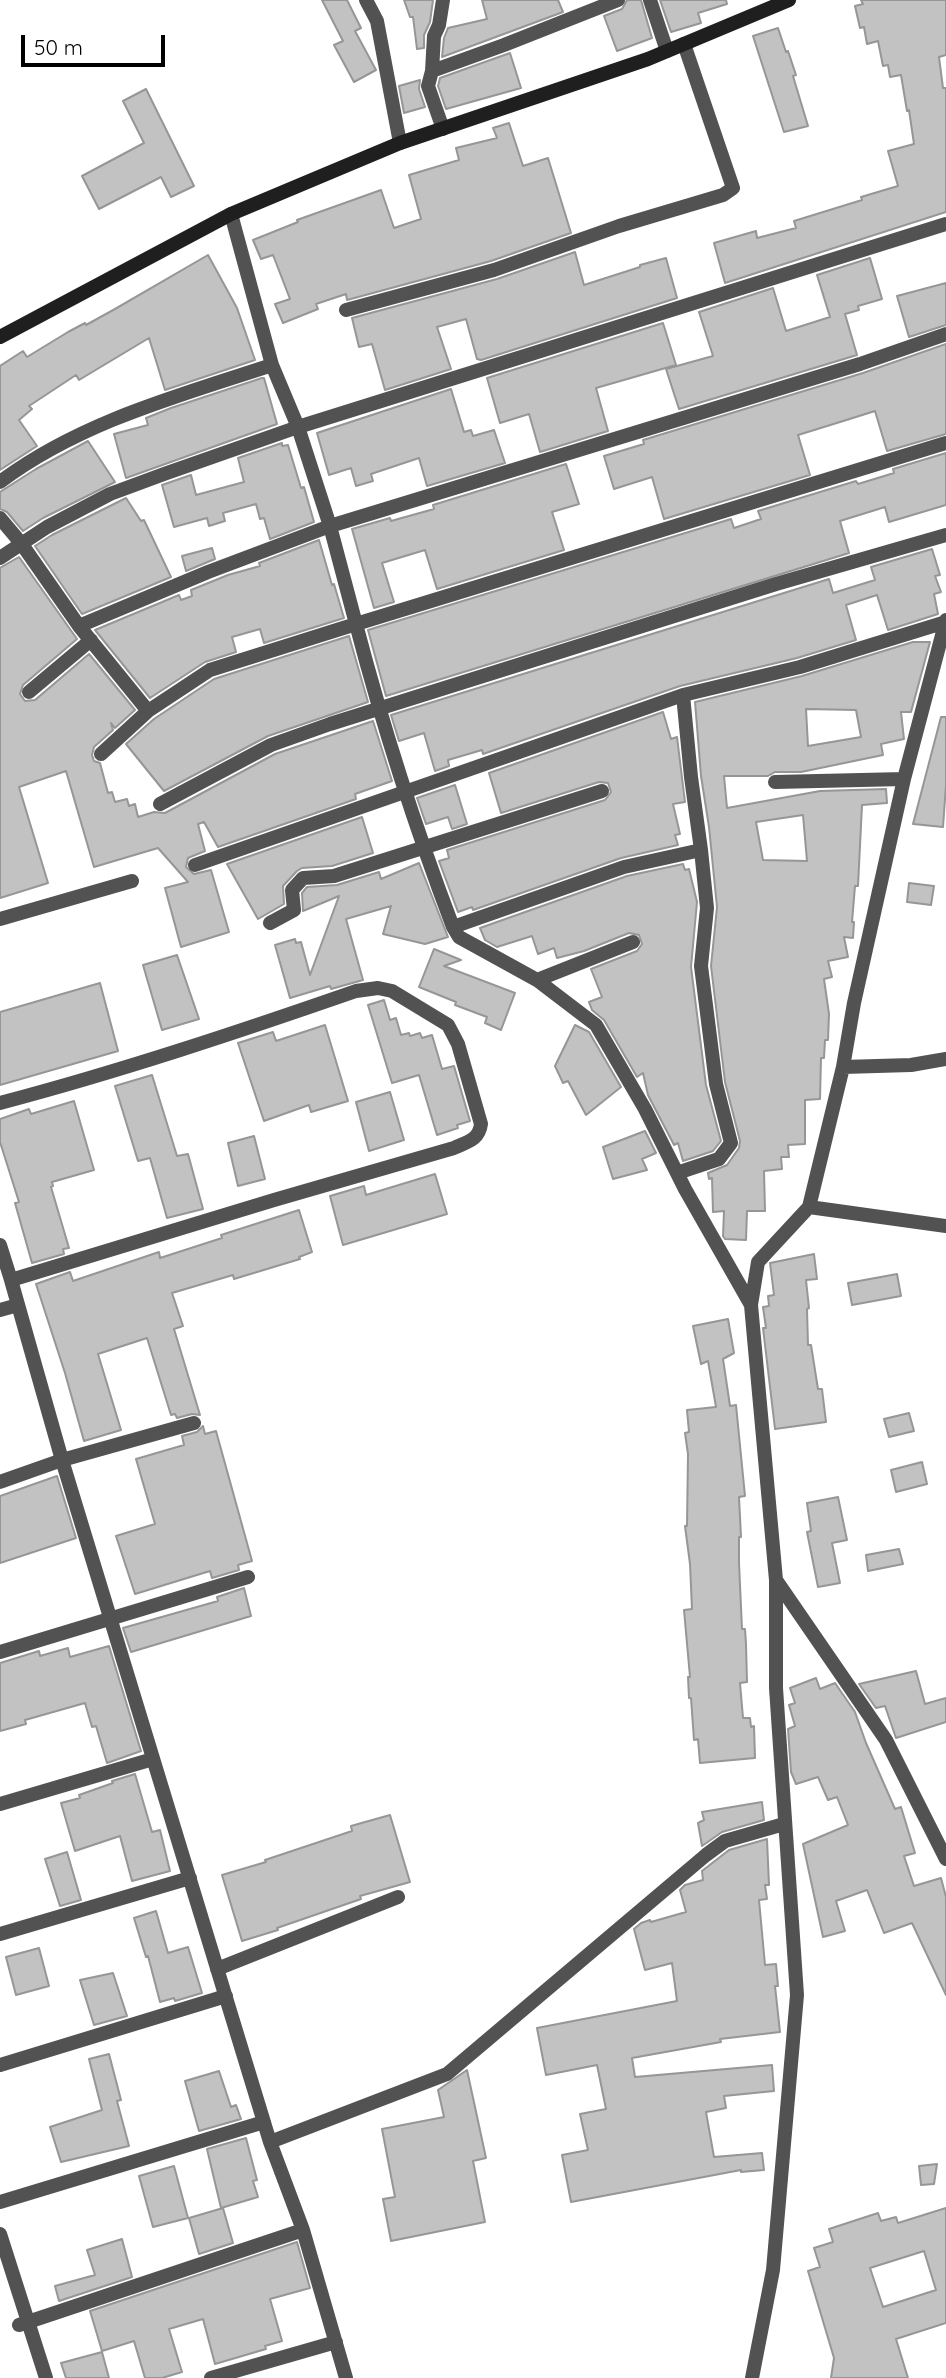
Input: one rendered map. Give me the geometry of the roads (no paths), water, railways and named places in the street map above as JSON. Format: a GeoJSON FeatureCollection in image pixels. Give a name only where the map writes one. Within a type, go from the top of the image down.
{"type":"FeatureCollection","features":[{"type":"Feature","properties":{"kind":"street"},"geometry":{"type":"LineString","coordinates":[[366,0],[377,21],[400,143]]}},
{"type":"Feature","properties":{"kind":"street"},"geometry":{"type":"LineString","coordinates":[[443,0],[439,24],[433,36],[432,71],[428,86],[443,129]]}},
{"type":"Feature","properties":{"kind":"street"},"geometry":{"type":"LineString","coordinates":[[432,71],[618,0]]}},
{"type":"Feature","properties":{"kind":"street"},"geometry":{"type":"LineString","coordinates":[[650,0],[667,51]]}},
{"type":"Feature","properties":{"kind":"street"},"geometry":{"type":"LineString","coordinates":[[0,337],[230,214],[400,143],[667,51],[764,5],[789,0]]}},
{"type":"Feature","properties":{"kind":"street"},"geometry":{"type":"LineString","coordinates":[[346,310],[494,270],[619,226],[723,195],[733,188],[684,44]]}},
{"type":"Feature","properties":{"kind":"street"},"geometry":{"type":"LineString","coordinates":[[230,214],[272,365],[298,427],[330,527],[404,791],[453,927],[460,937],[537,980],[596,1025],[645,1109],[677,1173],[751,1305]]}},
{"type":"Feature","properties":{"kind":"street"},"geometry":{"type":"LineString","coordinates":[[0,558],[21,543],[110,494],[298,427],[946,224]]}},
{"type":"Feature","properties":{"kind":"street"},"geometry":{"type":"LineString","coordinates":[[79,626],[208,572],[330,527],[860,364],[946,334]]}},
{"type":"Feature","properties":{"kind":"street"},"geometry":{"type":"LineString","coordinates":[[0,482],[90,428],[125,413],[272,365]]}},
{"type":"Feature","properties":{"kind":"street"},"geometry":{"type":"LineString","coordinates":[[101,754],[148,711],[210,670],[946,443]]}},
{"type":"Feature","properties":{"kind":"street"},"geometry":{"type":"LineString","coordinates":[[0,518],[21,543],[79,626],[148,711]]}},
{"type":"Feature","properties":{"kind":"street"},"geometry":{"type":"LineString","coordinates":[[160,804],[271,745],[776,584],[946,535]]}},
{"type":"Feature","properties":{"kind":"street"},"geometry":{"type":"LineString","coordinates":[[195,865],[683,695],[800,667],[946,621]]}},
{"type":"Feature","properties":{"kind":"street"},"geometry":{"type":"LineString","coordinates":[[752,2378],[773,2270],[797,1995],[776,1688],[776,1580],[751,1305],[758,1262],[809,1207],[843,1067],[854,1003],[904,779],[946,621]]}},
{"type":"Feature","properties":{"kind":"street"},"geometry":{"type":"LineString","coordinates":[[29,691],[91,640]]}},
{"type":"Feature","properties":{"kind":"street"},"geometry":{"type":"LineString","coordinates":[[677,1173],[719,1159],[731,1143],[716,1084],[701,966],[707,916],[683,695]]}},
{"type":"Feature","properties":{"kind":"street"},"geometry":{"type":"LineString","coordinates":[[775,782],[904,779]]}},
{"type":"Feature","properties":{"kind":"street"},"geometry":{"type":"LineString","coordinates":[[270,923],[295,910],[292,890],[303,878],[334,876],[602,791]]}},
{"type":"Feature","properties":{"kind":"street"},"geometry":{"type":"LineString","coordinates":[[453,927],[624,867],[701,850]]}},
{"type":"Feature","properties":{"kind":"street"},"geometry":{"type":"LineString","coordinates":[[0,919],[132,881]]}},
{"type":"Feature","properties":{"kind":"street"},"geometry":{"type":"LineString","coordinates":[[537,980],[633,942]]}},
{"type":"Feature","properties":{"kind":"street"},"geometry":{"type":"LineString","coordinates":[[0,1103],[228,1035],[356,990],[378,988],[392,991],[448,1025],[458,1044],[481,1124],[480,1133],[474,1139],[454,1148],[11,1280]]}},
{"type":"Feature","properties":{"kind":"street"},"geometry":{"type":"LineString","coordinates":[[843,1067],[911,1065],[946,1059]]}},
{"type":"Feature","properties":{"kind":"street"},"geometry":{"type":"LineString","coordinates":[[809,1207],[946,1226]]}},
{"type":"Feature","properties":{"kind":"street"},"geometry":{"type":"LineString","coordinates":[[0,1245],[62,1460],[217,1969],[270,2142],[303,2230],[346,2378]]}},
{"type":"Feature","properties":{"kind":"street"},"geometry":{"type":"LineString","coordinates":[[0,1310],[18,1305]]}},
{"type":"Feature","properties":{"kind":"street"},"geometry":{"type":"LineString","coordinates":[[0,1482],[62,1460],[194,1423]]}},
{"type":"Feature","properties":{"kind":"street"},"geometry":{"type":"LineString","coordinates":[[0,1652],[248,1577]]}},
{"type":"Feature","properties":{"kind":"street"},"geometry":{"type":"LineString","coordinates":[[776,1580],[886,1740],[946,1859]]}},
{"type":"Feature","properties":{"kind":"street"},"geometry":{"type":"LineString","coordinates":[[0,1804],[153,1759]]}},
{"type":"Feature","properties":{"kind":"street"},"geometry":{"type":"LineString","coordinates":[[270,2142],[447,2074],[706,1855],[725,1841],[784,1824]]}},
{"type":"Feature","properties":{"kind":"street"},"geometry":{"type":"LineString","coordinates":[[0,1934],[190,1878]]}},
{"type":"Feature","properties":{"kind":"street"},"geometry":{"type":"LineString","coordinates":[[217,1969],[398,1897]]}},
{"type":"Feature","properties":{"kind":"street"},"geometry":{"type":"LineString","coordinates":[[0,2065],[226,1996]]}},
{"type":"Feature","properties":{"kind":"street"},"geometry":{"type":"LineString","coordinates":[[0,2202],[264,2122]]}},
{"type":"Feature","properties":{"kind":"street"},"geometry":{"type":"LineString","coordinates":[[24,2323],[303,2230]]}},
{"type":"Feature","properties":{"kind":"street"},"geometry":{"type":"LineString","coordinates":[[0,2234],[36,2378]]}},
{"type":"Feature","properties":{"kind":"street"},"geometry":{"type":"LineString","coordinates":[[0,2264],[46,2378]]}},
{"type":"Feature","properties":{"kind":"street"},"geometry":{"type":"LineString","coordinates":[[211,2378],[336,2342]]}}]}
